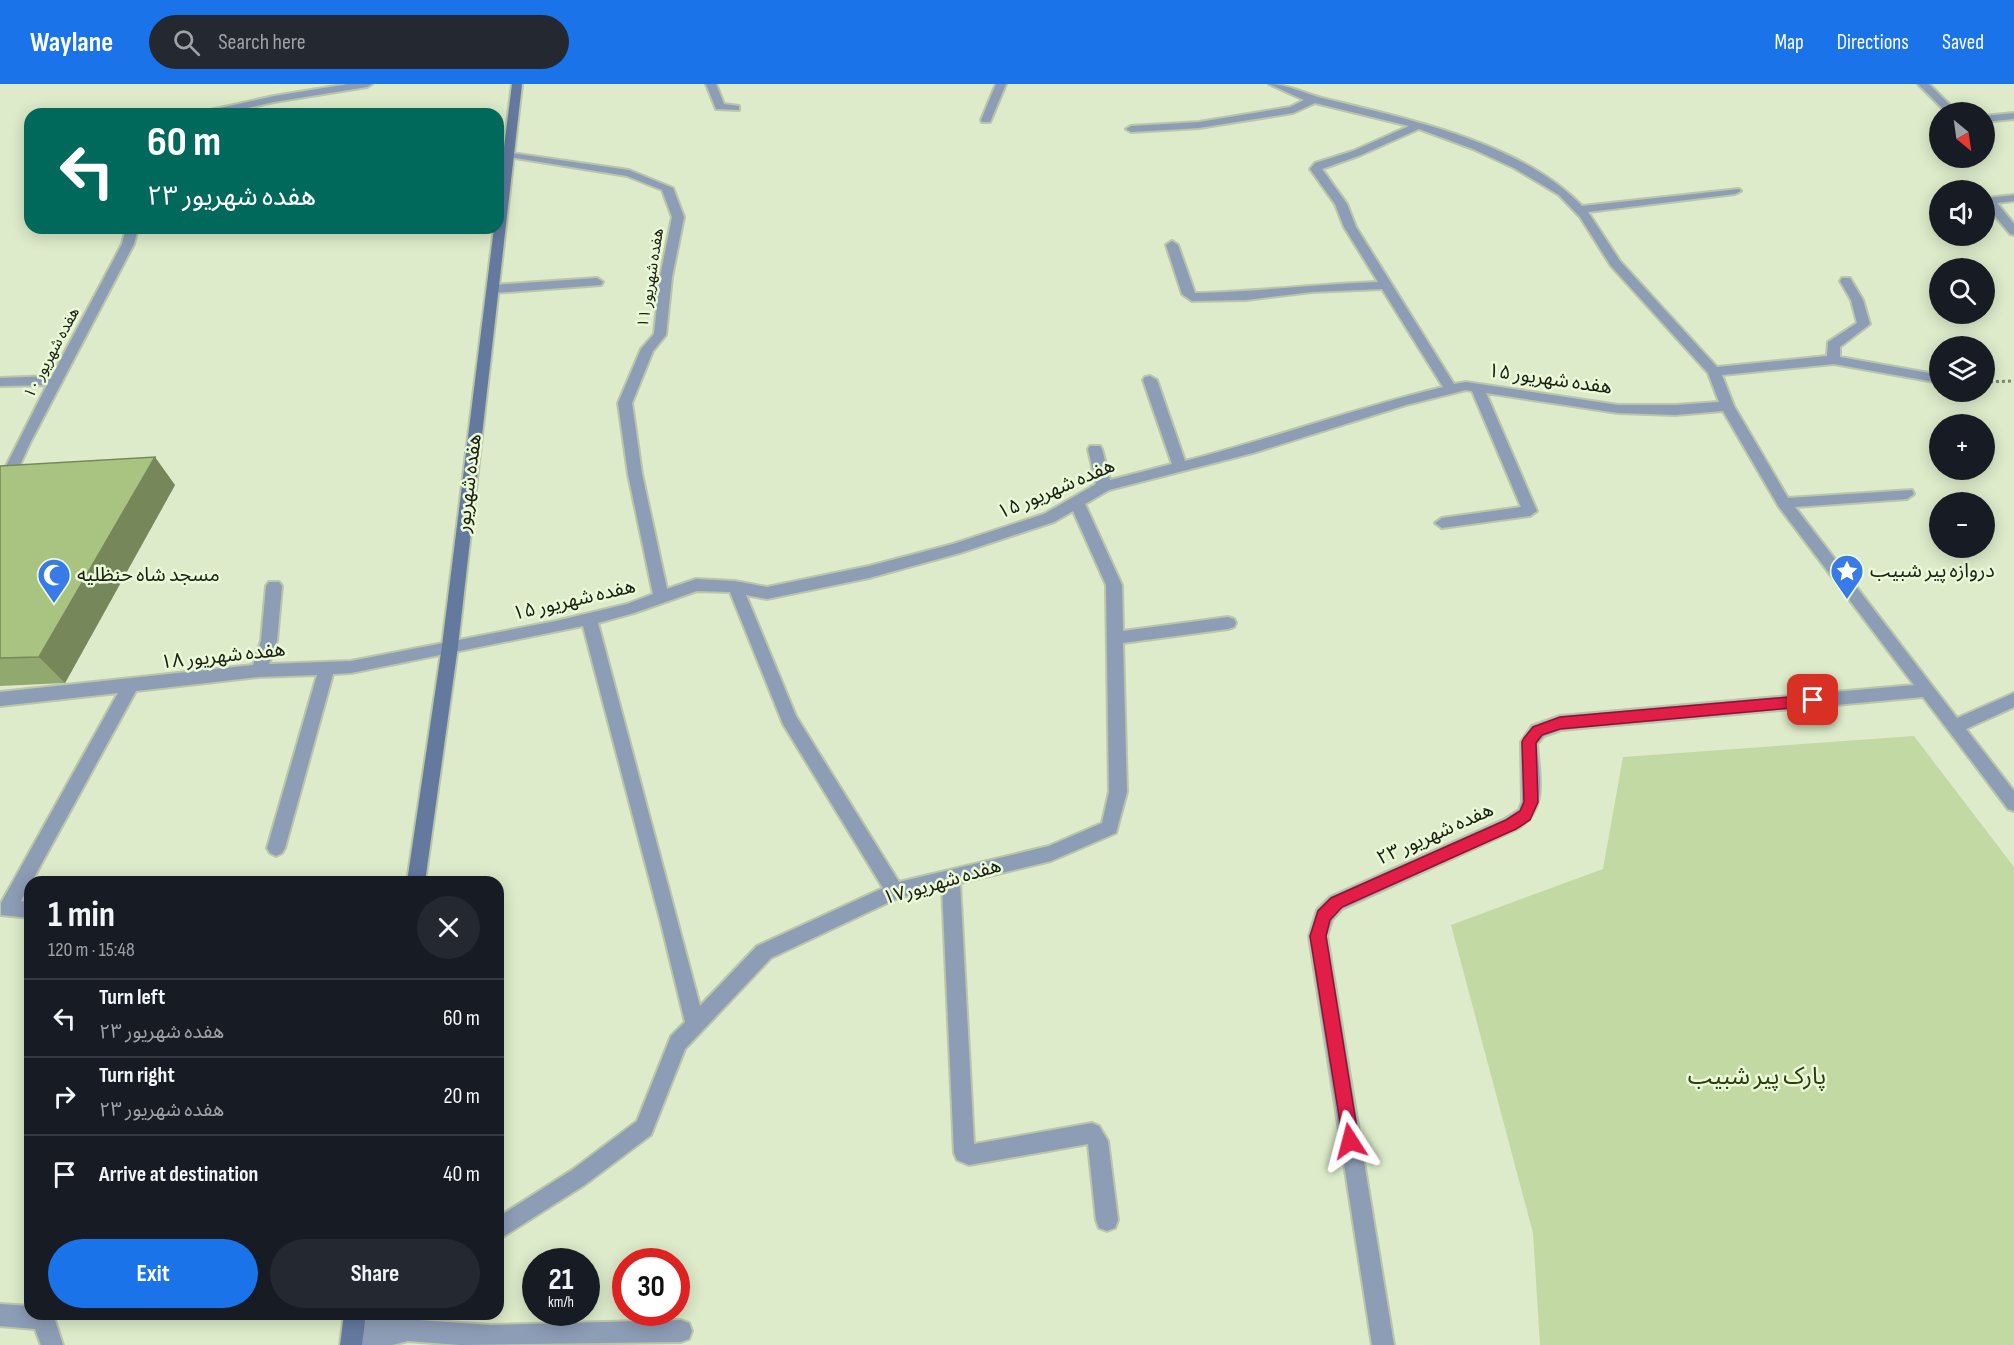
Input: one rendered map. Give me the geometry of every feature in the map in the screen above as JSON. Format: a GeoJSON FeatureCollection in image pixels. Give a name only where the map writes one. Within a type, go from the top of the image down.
{"type":"FeatureCollection","features":[{"type":"Feature","properties":{"kind":"main road","name":"هفده شهریور"},"geometry":{"type":"LineString","coordinates":[[504,194],[517,84]]}},
{"type":"Feature","properties":{"kind":"main road","name":"هفده شهریور"},"geometry":{"type":"LineString","coordinates":[[417,876],[450,646],[499,234]]}},
{"type":"Feature","properties":{"kind":"main road"},"geometry":{"type":"LineString","coordinates":[[350,1344],[354,1320]]}},
{"type":"Feature","properties":{"kind":"street"},"geometry":{"type":"LineString","coordinates":[[233,108],[366,84]]}},
{"type":"Feature","properties":{"kind":"street"},"geometry":{"type":"LineString","coordinates":[[711,84],[720,107],[735,108]]}},
{"type":"Feature","properties":{"kind":"street"},"geometry":{"type":"LineString","coordinates":[[986,120],[1000,84]]}},
{"type":"Feature","properties":{"kind":"street"},"geometry":{"type":"LineString","coordinates":[[1274,84],[1300,96],[1419,125],[1477,147],[1518,166],[1563,193],[1579,210],[1615,263],[1716,378],[1727,406],[1784,503],[2014,804]]}},
{"type":"Feature","properties":{"kind":"street"},"geometry":{"type":"LineString","coordinates":[[1923,84],[1942,102]]}},
{"type":"Feature","properties":{"kind":"street"},"geometry":{"type":"LineString","coordinates":[[1131,129],[1200,125],[1293,110],[1315,99]]}},
{"type":"Feature","properties":{"kind":"street"},"geometry":{"type":"LineString","coordinates":[[1995,117],[2014,116]]}},
{"type":"Feature","properties":{"kind":"street"},"geometry":{"type":"LineString","coordinates":[[1419,125],[1357,153],[1316,167],[1341,204],[1350,227],[1451,390]]}},
{"type":"Feature","properties":{"kind":"street","name":"هفده شهریور ۱۱"},"geometry":{"type":"LineString","coordinates":[[509,154],[629,173],[667,188],[678,217],[666,277],[660,335],[647,349],[625,403],[635,474],[661,597]]}},
{"type":"Feature","properties":{"kind":"street"},"geometry":{"type":"LineString","coordinates":[[1579,210],[1735,191]]}},
{"type":"Feature","properties":{"kind":"street"},"geometry":{"type":"LineString","coordinates":[[2014,198],[1991,200],[1991,204],[2014,231]]}},
{"type":"Feature","properties":{"kind":"street","name":"هفده شهریور ۱۰"},"geometry":{"type":"LineString","coordinates":[[0,494],[5,473],[128,244],[130,234]]}},
{"type":"Feature","properties":{"kind":"street"},"geometry":{"type":"LineString","coordinates":[[1172,245],[1188,294],[1192,297],[1246,296],[1312,288],[1385,285]]}},
{"type":"Feature","properties":{"kind":"street"},"geometry":{"type":"LineString","coordinates":[[1834,360],[1833,345],[1864,324],[1857,300],[1846,280]]}},
{"type":"Feature","properties":{"kind":"street"},"geometry":{"type":"LineString","coordinates":[[492,289],[597,282]]}},
{"type":"Feature","properties":{"kind":"street"},"geometry":{"type":"LineString","coordinates":[[1716,378],[1834,360],[1929,377]]}},
{"type":"Feature","properties":{"kind":"street"},"geometry":{"type":"LineString","coordinates":[[0,382],[56,380]]}},
{"type":"Feature","properties":{"kind":"street"},"geometry":{"type":"LineString","coordinates":[[1150,380],[1180,467]]}},
{"type":"Feature","properties":{"kind":"street","name":"هفده شهریور ۱۵"},"geometry":{"type":"LineString","coordinates":[[450,646],[630,609],[696,585],[767,593],[869,572],[955,549],[1049,518],[1104,486],[1253,448],[1403,402],[1466,386],[1618,409],[1675,410],[1727,406]]}},
{"type":"Feature","properties":{"kind":"street"},"geometry":{"type":"LineString","coordinates":[[1442,523],[1530,511],[1477,388]]}},
{"type":"Feature","properties":{"kind":"street"},"geometry":{"type":"LineString","coordinates":[[1095,449],[1104,486]]}},
{"type":"Feature","properties":{"kind":"street"},"geometry":{"type":"LineString","coordinates":[[1784,503],[1907,494]]}},
{"type":"Feature","properties":{"kind":"street","name":"هفده شهریور۱۷"},"geometry":{"type":"LineString","coordinates":[[504,1225],[579,1177],[645,1128],[678,1043],[764,952],[895,891],[1051,853],[1110,828],[1118,792],[1117,638],[1114,585],[1076,501]]}},
{"type":"Feature","properties":{"kind":"street"},"geometry":{"type":"LineString","coordinates":[[259,671],[269,641],[274,586]]}},
{"type":"Feature","properties":{"kind":"street"},"geometry":{"type":"LineString","coordinates":[[735,588],[789,719],[895,891]]}},
{"type":"Feature","properties":{"kind":"street"},"geometry":{"type":"LineString","coordinates":[[589,619],[609,705],[666,904],[695,1025]]}},
{"type":"Feature","properties":{"kind":"street"},"geometry":{"type":"LineString","coordinates":[[1117,638],[1228,623]]}},
{"type":"Feature","properties":{"kind":"street","name":"هفده شهریور ۱۸"},"geometry":{"type":"LineString","coordinates":[[0,699],[259,671],[351,667],[450,646]]}},
{"type":"Feature","properties":{"kind":"street"},"geometry":{"type":"LineString","coordinates":[[276,848],[327,668]]}},
{"type":"Feature","properties":{"kind":"street"},"geometry":{"type":"LineString","coordinates":[[25,876],[131,686]]}},
{"type":"Feature","properties":{"kind":"street","name":"هفده شهریور ۲۳"},"geometry":{"type":"LineString","coordinates":[[1383,1345],[1318,936],[1324,916],[1336,903],[1511,824],[1525,815],[1531,802],[1529,742],[1538,731],[1560,723],[1928,690]]}},
{"type":"Feature","properties":{"kind":"street"},"geometry":{"type":"LineString","coordinates":[[1955,726],[2014,700]]}},
{"type":"Feature","properties":{"kind":"street"},"geometry":{"type":"LineString","coordinates":[[951,877],[964,1153],[969,1155],[1092,1133],[1098,1141],[1107,1220]]}},
{"type":"Feature","properties":{"kind":"street"},"geometry":{"type":"LineString","coordinates":[[24,878],[7,909],[24,910]]}},
{"type":"Feature","properties":{"kind":"street"},"geometry":{"type":"LineString","coordinates":[[0,1315],[24,1317]]}},
{"type":"Feature","properties":{"kind":"street"},"geometry":{"type":"LineString","coordinates":[[44,1320],[52,1345]]}},
{"type":"Feature","properties":{"kind":"street"},"geometry":{"type":"LineString","coordinates":[[350,1344],[388,1320]]}},
{"type":"Feature","properties":{"kind":"street"},"geometry":{"type":"LineString","coordinates":[[350,1344],[408,1330],[491,1336],[681,1331]]}},
{"type":"Feature","properties":{"kind":"path"},"geometry":{"type":"LineString","coordinates":[[1995,382],[2014,381]]}},
{"type":"Feature","properties":{"kind":"green space","name":"پارک پیر شبیب"},"geometry":{"type":"Polygon","coordinates":[[[1914,736],[2014,867],[2014,1345],[1540,1345],[1533,1233],[1451,925],[1603,869],[1623,757],[1914,736]]]}},
{"type":"Feature","properties":{"kind":"building","name":"مسجد شاه حنظلیه"},"geometry":{"type":"Polygon","coordinates":[[[155,457],[39,657],[0,658],[0,466],[155,457]]]}},
{"type":"Feature","properties":{"kind":"place","name":"دروازه پیر شبیب"},"geometry":{"type":"Point","coordinates":[1847,600]}},
{"type":"Feature","properties":{"kind":"place","name":"مسجد شاه حنظلیه"},"geometry":{"type":"Point","coordinates":[54,604]}},
{"type":"Feature","properties":{"kind":"route"},"geometry":{"type":"LineString","coordinates":[[1350,1141],[1318,936],[1324,916],[1336,903],[1511,824],[1525,815],[1531,802],[1529,742],[1538,731],[1560,723],[1813,700]]}}]}
